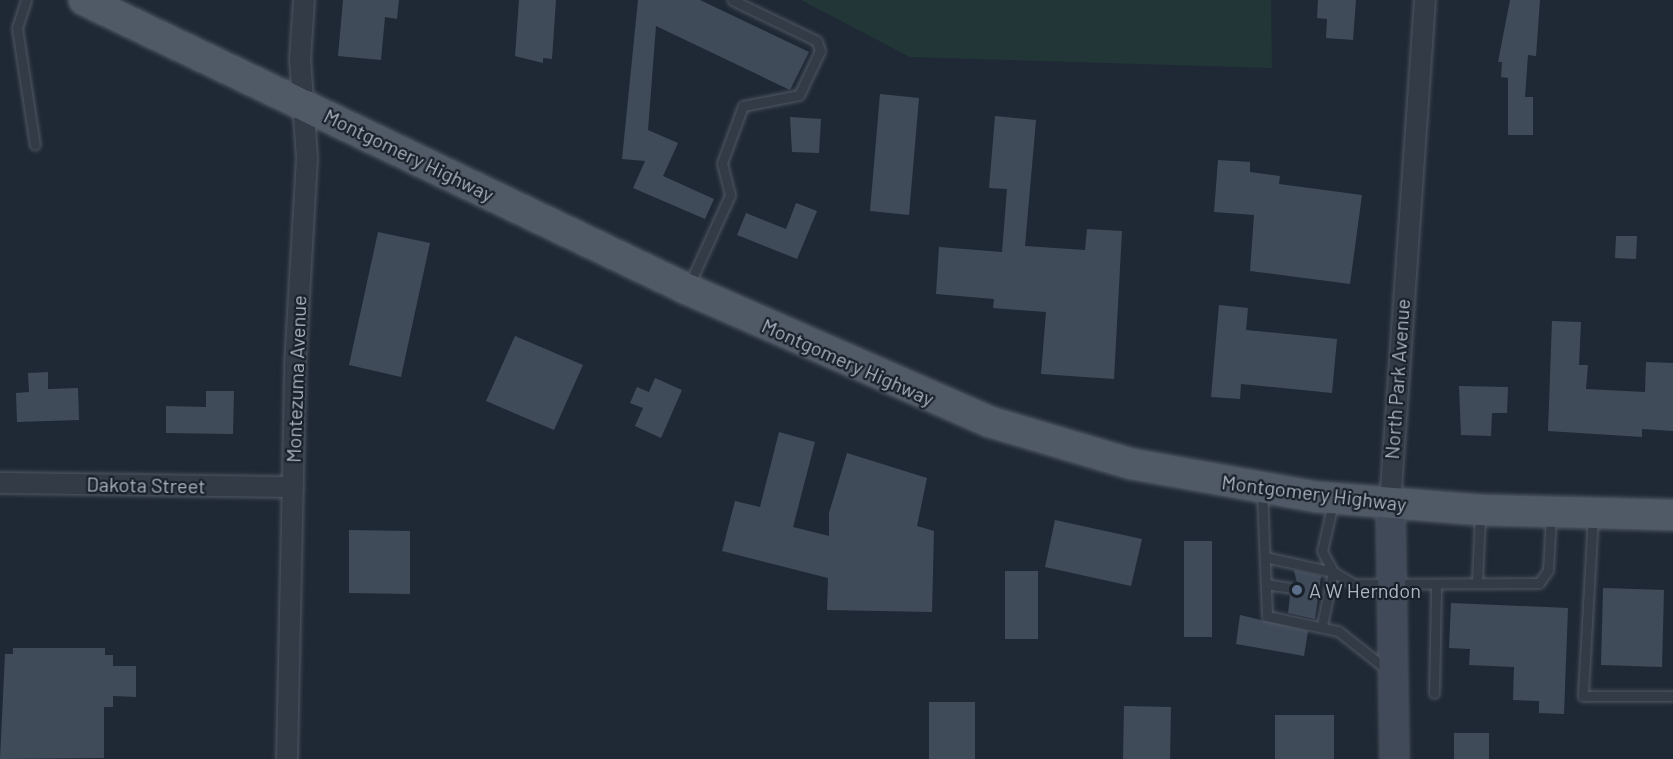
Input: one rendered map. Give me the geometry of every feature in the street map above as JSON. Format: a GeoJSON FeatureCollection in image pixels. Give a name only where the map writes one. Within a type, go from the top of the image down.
{"type":"FeatureCollection","features":[{"type":"Feature","properties":{"kind":"main road","name":"Montgomery Highway"},"geometry":{"type":"LineString","coordinates":[[84,0],[687,289],[990,422],[1132,464],[1262,489],[1390,504],[1480,510],[1673,515]]}},
{"type":"Feature","properties":{"kind":"street","name":"Montezuma Avenue"},"geometry":{"type":"LineString","coordinates":[[287,759],[292,487],[307,158],[303,104],[304,0]]}},
{"type":"Feature","properties":{"kind":"street","name":"North Park Avenue"},"geometry":{"type":"LineString","coordinates":[[1394,759],[1390,504],[1425,0]]}},
{"type":"Feature","properties":{"kind":"street","name":"Dakota Street"},"geometry":{"type":"LineString","coordinates":[[0,483],[292,487]]}},
{"type":"Feature","properties":{"kind":"lane"},"geometry":{"type":"LineString","coordinates":[[26,0],[17,28],[35,145]]}},
{"type":"Feature","properties":{"kind":"lane"},"geometry":{"type":"LineString","coordinates":[[687,289],[730,195],[722,163],[743,106],[799,95],[820,51],[817,41],[732,0]]}},
{"type":"Feature","properties":{"kind":"lane"},"geometry":{"type":"LineString","coordinates":[[1262,489],[1267,615],[1322,625],[1338,631],[1393,673]]}},
{"type":"Feature","properties":{"kind":"lane"},"geometry":{"type":"LineString","coordinates":[[1333,572],[1322,550],[1334,498]]}},
{"type":"Feature","properties":{"kind":"lane"},"geometry":{"type":"LineString","coordinates":[[1477,582],[1480,510]]}},
{"type":"Feature","properties":{"kind":"lane"},"geometry":{"type":"LineString","coordinates":[[1265,557],[1333,572],[1354,584],[1436,585],[1544,581],[1551,512]]}},
{"type":"Feature","properties":{"kind":"lane"},"geometry":{"type":"LineString","coordinates":[[1594,513],[1583,696],[1673,698]]}},
{"type":"Feature","properties":{"kind":"lane"},"geometry":{"type":"LineString","coordinates":[[1322,625],[1322,593],[1333,572]]}},
{"type":"Feature","properties":{"kind":"lane"},"geometry":{"type":"LineString","coordinates":[[1266,584],[1291,588]]}},
{"type":"Feature","properties":{"kind":"lane"},"geometry":{"type":"LineString","coordinates":[[1434,693],[1436,585]]}},
{"type":"Feature","properties":{"kind":"green space"},"geometry":{"type":"Polygon","coordinates":[[[801,0],[1271,0],[1272,68],[910,57],[801,0]]]}},
{"type":"Feature","properties":{"kind":"building"},"geometry":{"type":"Polygon","coordinates":[[[343,0],[399,0],[397,19],[385,17],[381,60],[338,56],[343,0]]]}},
{"type":"Feature","properties":{"kind":"building"},"geometry":{"type":"Polygon","coordinates":[[[519,0],[556,0],[552,59],[543,58],[543,63],[515,56],[519,0]]]}},
{"type":"Feature","properties":{"kind":"building"},"geometry":{"type":"Polygon","coordinates":[[[638,0],[700,0],[809,52],[790,90],[656,26],[648,130],[678,143],[663,176],[714,199],[705,219],[633,188],[645,161],[622,159],[638,0]]]}},
{"type":"Feature","properties":{"kind":"building"},"geometry":{"type":"Polygon","coordinates":[[[1318,0],[1356,0],[1353,40],[1326,38],[1327,19],[1317,18],[1318,0]]]}},
{"type":"Feature","properties":{"kind":"building"},"geometry":{"type":"Polygon","coordinates":[[[1510,0],[1540,0],[1536,56],[1528,55],[1525,97],[1533,97],[1533,135],[1508,135],[1508,78],[1501,77],[1502,62],[1498,62],[1510,0]]]}},
{"type":"Feature","properties":{"kind":"building"},"geometry":{"type":"Polygon","coordinates":[[[880,94],[919,98],[909,215],[870,211],[880,94]]]}},
{"type":"Feature","properties":{"kind":"building"},"geometry":{"type":"Polygon","coordinates":[[[995,116],[1036,120],[1025,246],[1085,250],[1087,229],[1122,231],[1114,379],[1041,374],[1046,312],[993,308],[994,299],[936,294],[939,247],[1002,252],[1007,189],[989,188],[995,116]]]}},
{"type":"Feature","properties":{"kind":"building"},"geometry":{"type":"Polygon","coordinates":[[[790,117],[821,119],[819,153],[792,152],[790,117]]]}},
{"type":"Feature","properties":{"kind":"building"},"geometry":{"type":"Polygon","coordinates":[[[1218,160],[1250,162],[1250,172],[1280,176],[1279,184],[1362,195],[1350,284],[1250,271],[1254,215],[1214,212],[1218,160]]]}},
{"type":"Feature","properties":{"kind":"building"},"geometry":{"type":"Polygon","coordinates":[[[796,203],[817,211],[797,259],[737,235],[746,213],[786,229],[796,203]]]}},
{"type":"Feature","properties":{"kind":"building"},"geometry":{"type":"Polygon","coordinates":[[[378,232],[430,243],[401,377],[349,365],[378,232]]]}},
{"type":"Feature","properties":{"kind":"building"},"geometry":{"type":"Polygon","coordinates":[[[1616,236],[1637,236],[1636,259],[1615,258],[1616,236]]]}},
{"type":"Feature","properties":{"kind":"building"},"geometry":{"type":"Polygon","coordinates":[[[1219,305],[1248,308],[1246,330],[1337,339],[1332,393],[1241,384],[1240,399],[1211,397],[1219,305]]]}},
{"type":"Feature","properties":{"kind":"building"},"geometry":{"type":"Polygon","coordinates":[[[1552,321],[1581,322],[1579,365],[1588,365],[1586,389],[1645,392],[1646,362],[1673,363],[1673,431],[1642,429],[1642,437],[1548,431],[1552,321]]]}},
{"type":"Feature","properties":{"kind":"building"},"geometry":{"type":"Polygon","coordinates":[[[515,336],[583,365],[554,430],[486,401],[515,336]]]}},
{"type":"Feature","properties":{"kind":"building"},"geometry":{"type":"Polygon","coordinates":[[[48,372],[48,389],[78,388],[79,420],[17,422],[16,393],[29,392],[28,373],[48,372]]]}},
{"type":"Feature","properties":{"kind":"building"},"geometry":{"type":"Polygon","coordinates":[[[655,378],[682,390],[661,438],[635,426],[643,408],[630,403],[637,387],[649,392],[655,378]]]}},
{"type":"Feature","properties":{"kind":"building"},"geometry":{"type":"Polygon","coordinates":[[[1459,386],[1508,387],[1507,413],[1492,413],[1491,436],[1461,435],[1459,386]]]}},
{"type":"Feature","properties":{"kind":"building"},"geometry":{"type":"Polygon","coordinates":[[[206,391],[234,391],[233,434],[166,433],[166,406],[206,407],[206,391]]]}},
{"type":"Feature","properties":{"kind":"building"},"geometry":{"type":"Polygon","coordinates":[[[779,432],[815,442],[793,527],[829,536],[829,513],[847,453],[927,478],[917,526],[934,531],[932,612],[827,610],[828,578],[722,551],[735,501],[760,507],[779,432]]]}},
{"type":"Feature","properties":{"kind":"building"},"geometry":{"type":"Polygon","coordinates":[[[1055,520],[1142,539],[1131,586],[1045,567],[1055,520]]]}},
{"type":"Feature","properties":{"kind":"building"},"geometry":{"type":"Polygon","coordinates":[[[349,530],[410,531],[410,594],[349,593],[349,530]]]}},
{"type":"Feature","properties":{"kind":"building"},"geometry":{"type":"Polygon","coordinates":[[[1184,541],[1212,541],[1212,637],[1184,637],[1184,541]]]}},
{"type":"Feature","properties":{"kind":"building"},"geometry":{"type":"Polygon","coordinates":[[[1294,570],[1321,576],[1315,619],[1288,613],[1290,595],[1298,588],[1294,570]]]}},
{"type":"Feature","properties":{"kind":"building"},"geometry":{"type":"Polygon","coordinates":[[[1005,571],[1038,571],[1038,639],[1005,639],[1005,571]]]}},
{"type":"Feature","properties":{"kind":"building"},"geometry":{"type":"Polygon","coordinates":[[[1603,588],[1664,590],[1662,667],[1601,665],[1603,588]]]}},
{"type":"Feature","properties":{"kind":"building"},"geometry":{"type":"Polygon","coordinates":[[[1451,603],[1568,608],[1564,714],[1539,713],[1539,701],[1513,700],[1514,667],[1469,665],[1470,649],[1449,648],[1451,603]]]}},
{"type":"Feature","properties":{"kind":"building"},"geometry":{"type":"Polygon","coordinates":[[[1240,615],[1308,631],[1304,656],[1236,644],[1240,615]]]}},
{"type":"Feature","properties":{"kind":"building"},"geometry":{"type":"Polygon","coordinates":[[[13,648],[105,648],[105,655],[113,655],[113,666],[136,666],[136,697],[113,696],[113,707],[104,707],[104,758],[0,759],[5,654],[13,654],[13,648]]]}},
{"type":"Feature","properties":{"kind":"building"},"geometry":{"type":"Polygon","coordinates":[[[929,702],[975,702],[975,759],[929,759],[929,702]]]}},
{"type":"Feature","properties":{"kind":"building"},"geometry":{"type":"Polygon","coordinates":[[[1124,706],[1171,707],[1170,759],[1123,759],[1124,706]]]}},
{"type":"Feature","properties":{"kind":"building"},"geometry":{"type":"Polygon","coordinates":[[[1275,715],[1334,715],[1334,759],[1275,759],[1275,715]]]}},
{"type":"Feature","properties":{"kind":"building"},"geometry":{"type":"Polygon","coordinates":[[[1454,733],[1489,733],[1489,759],[1454,759],[1454,733]]]}},
{"type":"Feature","properties":{"kind":"place","name":"A W Herndon"},"geometry":{"type":"Point","coordinates":[1297,590]}}]}
